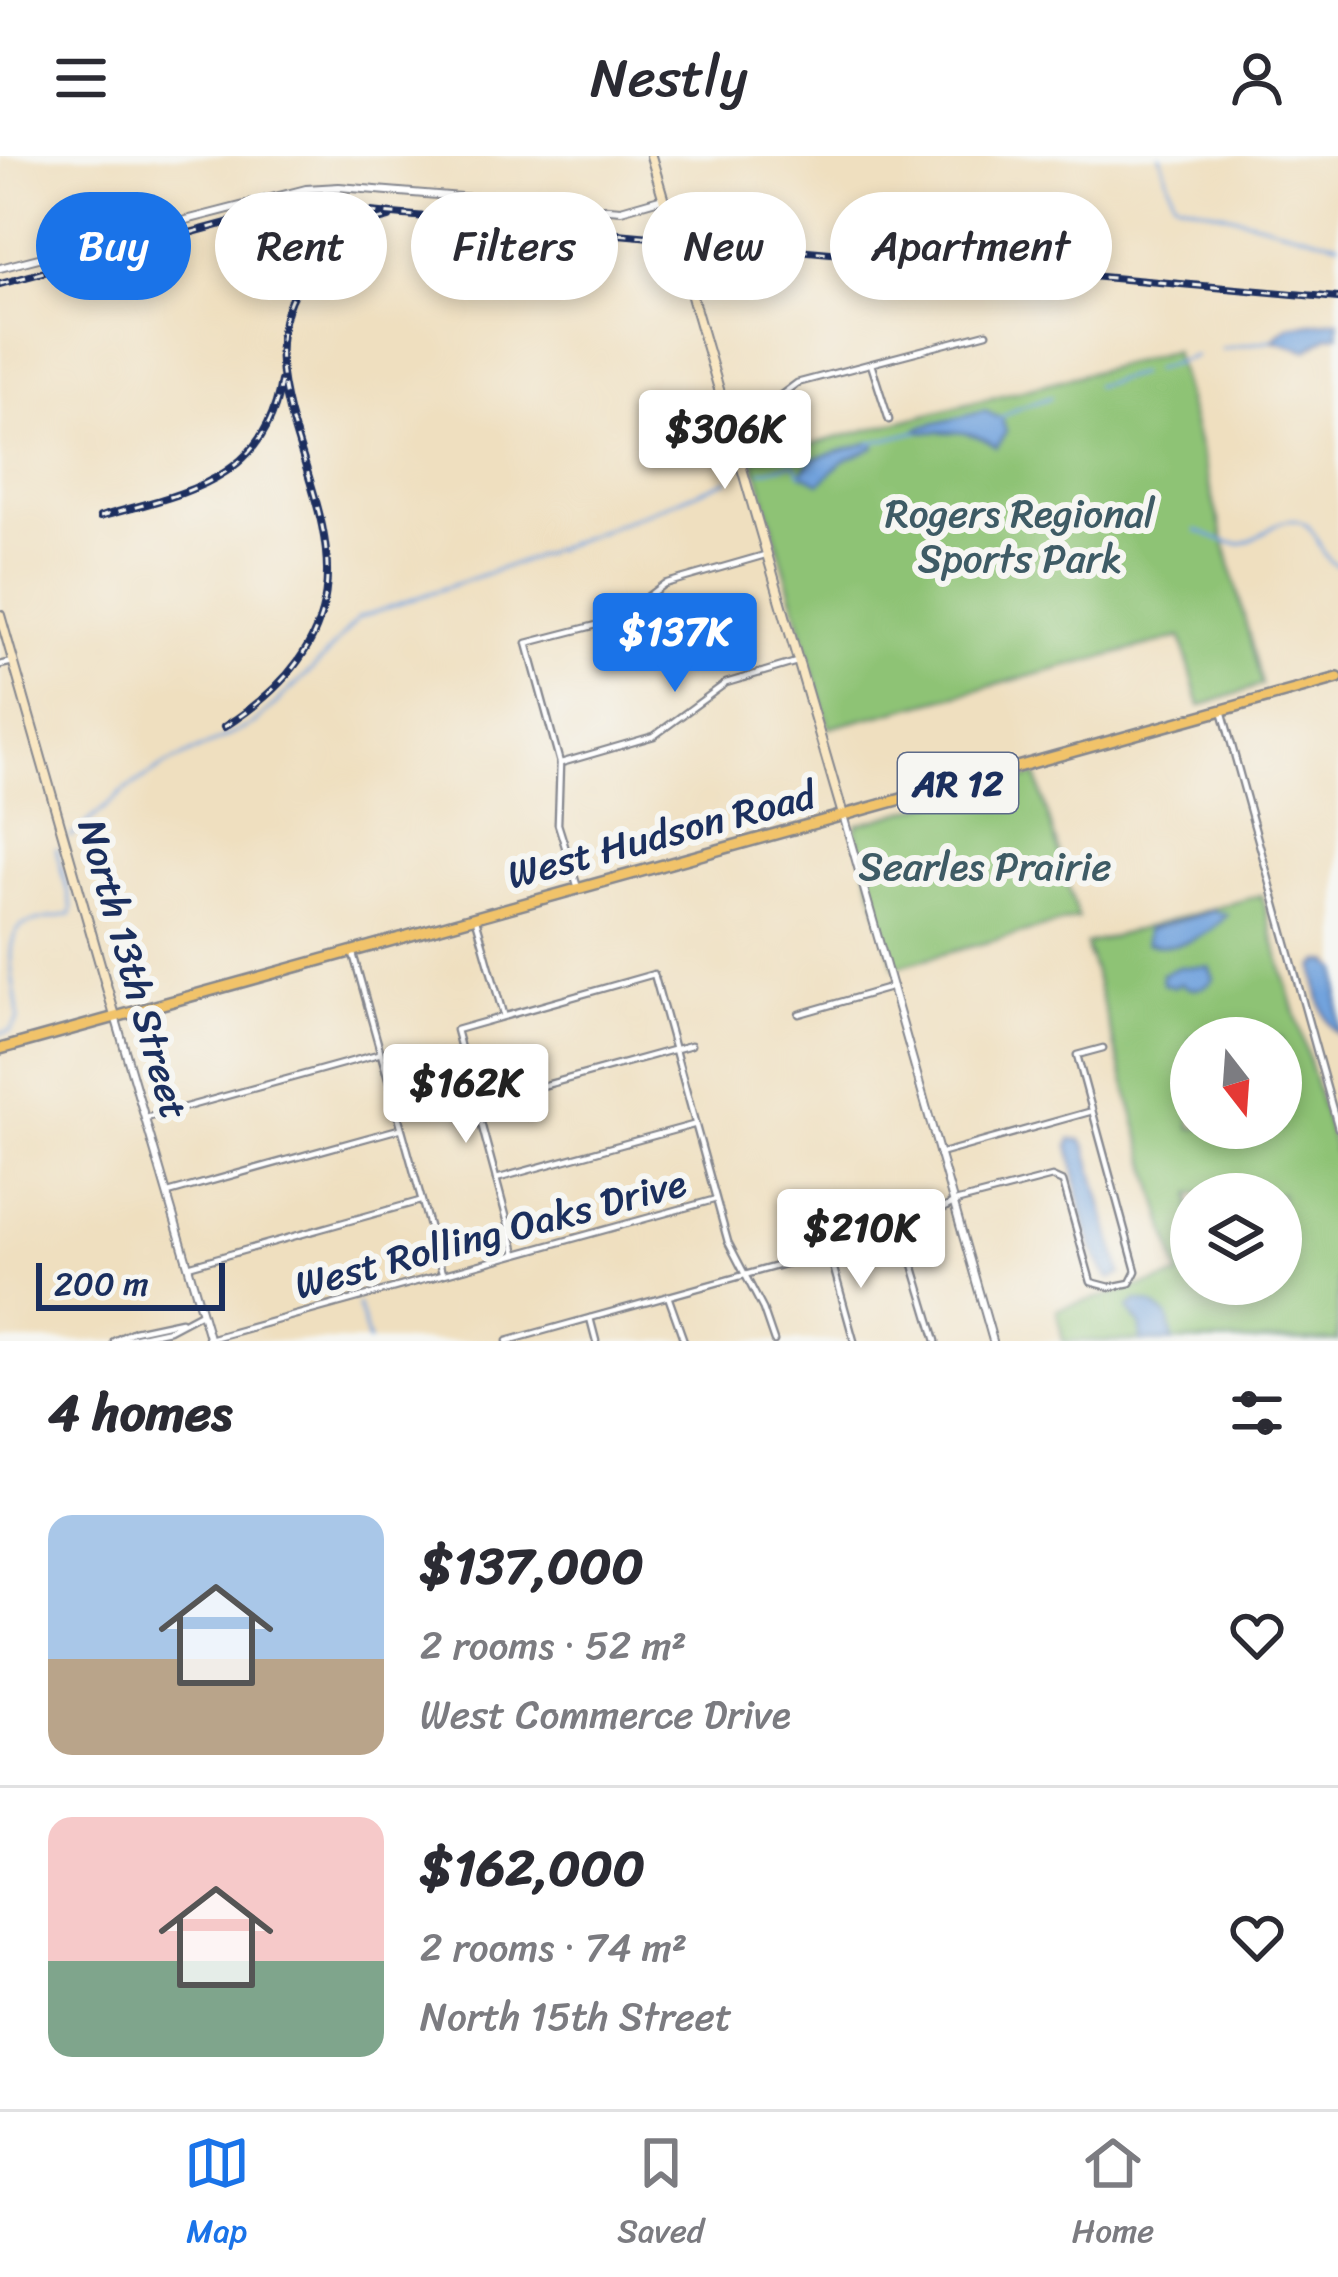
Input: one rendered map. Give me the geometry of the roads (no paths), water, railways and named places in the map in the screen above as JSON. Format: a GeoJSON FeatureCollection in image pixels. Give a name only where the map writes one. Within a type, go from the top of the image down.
{"type":"FeatureCollection","features":[{"type":"Feature","properties":{"kind":"highway","name":"West Hudson Road"},"geometry":{"type":"LineString","coordinates":[[0,1048],[1338,678]]}},
{"type":"Feature","properties":{"kind":"main road"},"geometry":{"type":"LineString","coordinates":[[651,156],[661,192]]}},
{"type":"Feature","properties":{"kind":"main road"},"geometry":{"type":"LineString","coordinates":[[692,300],[843,815]]}},
{"type":"Feature","properties":{"kind":"main road","name":"North 13th Street"},"geometry":{"type":"LineString","coordinates":[[0,615],[115,1016]]}},
{"type":"Feature","properties":{"kind":"street"},"geometry":{"type":"LineString","coordinates":[[0,268],[307,189],[339,187],[622,210],[642,204]]}},
{"type":"Feature","properties":{"kind":"street"},"geometry":{"type":"LineString","coordinates":[[730,433],[797,383],[987,333]]}},
{"type":"Feature","properties":{"kind":"street"},"geometry":{"type":"LineString","coordinates":[[871,364],[889,420]]}},
{"type":"Feature","properties":{"kind":"street"},"geometry":{"type":"LineString","coordinates":[[578,888],[558,824],[560,763],[527,643],[616,620],[664,584],[766,555]]}},
{"type":"Feature","properties":{"kind":"street"},"geometry":{"type":"LineString","coordinates":[[0,665],[13,662]]}},
{"type":"Feature","properties":{"kind":"street"},"geometry":{"type":"LineString","coordinates":[[560,763],[654,736],[726,683],[800,662]]}},
{"type":"Feature","properties":{"kind":"street"},"geometry":{"type":"LineString","coordinates":[[1222,710],[1338,1128]]}},
{"type":"Feature","properties":{"kind":"street"},"geometry":{"type":"LineString","coordinates":[[843,815],[993,1341]]}},
{"type":"Feature","properties":{"kind":"street"},"geometry":{"type":"LineString","coordinates":[[476,916],[503,1016]]}},
{"type":"Feature","properties":{"kind":"street"},"geometry":{"type":"LineString","coordinates":[[352,950],[442,1273]]}},
{"type":"Feature","properties":{"kind":"street"},"geometry":{"type":"LineString","coordinates":[[516,1253],[456,1030],[654,974],[730,1248],[774,1341]]}},
{"type":"Feature","properties":{"kind":"street"},"geometry":{"type":"LineString","coordinates":[[799,1014],[893,987]]}},
{"type":"Feature","properties":{"kind":"street","name":"North 13th Street"},"geometry":{"type":"LineString","coordinates":[[115,1016],[210,1340]]}},
{"type":"Feature","properties":{"kind":"street"},"geometry":{"type":"LineString","coordinates":[[476,1104],[691,1045]]}},
{"type":"Feature","properties":{"kind":"street"},"geometry":{"type":"LineString","coordinates":[[510,1340],[903,1231],[955,1202],[1058,1178],[1091,1282],[1110,1287],[1130,1283],[1136,1270],[1077,1055],[1102,1048]]}},
{"type":"Feature","properties":{"kind":"street"},"geometry":{"type":"LineString","coordinates":[[146,1118],[380,1053]]}},
{"type":"Feature","properties":{"kind":"street"},"geometry":{"type":"LineString","coordinates":[[939,1154],[1090,1112]]}},
{"type":"Feature","properties":{"kind":"street"},"geometry":{"type":"LineString","coordinates":[[496,1179],[695,1124]]}},
{"type":"Feature","properties":{"kind":"street"},"geometry":{"type":"LineString","coordinates":[[168,1193],[400,1129]]}},
{"type":"Feature","properties":{"kind":"street","name":"West Rolling Oaks Drive"},"geometry":{"type":"LineString","coordinates":[[210,1340],[716,1199]]}},
{"type":"Feature","properties":{"kind":"street"},"geometry":{"type":"LineString","coordinates":[[188,1266],[420,1201]]}},
{"type":"Feature","properties":{"kind":"street"},"geometry":{"type":"LineString","coordinates":[[903,1231],[937,1341]]}},
{"type":"Feature","properties":{"kind":"street"},"geometry":{"type":"LineString","coordinates":[[830,1251],[854,1341]]}},
{"type":"Feature","properties":{"kind":"street"},"geometry":{"type":"LineString","coordinates":[[668,1296],[684,1341]]}},
{"type":"Feature","properties":{"kind":"street"},"geometry":{"type":"LineString","coordinates":[[116,1341],[134,1331],[201,1313]]}},
{"type":"Feature","properties":{"kind":"street"},"geometry":{"type":"LineString","coordinates":[[590,1318],[596,1341]]}},
{"type":"Feature","properties":{"kind":"water"},"geometry":{"type":"Polygon","coordinates":[[[1338,320],[1338,335],[1307,350],[1272,340],[1289,326],[1338,320]]]}},
{"type":"Feature","properties":{"kind":"water"},"geometry":{"type":"Polygon","coordinates":[[[985,411],[1002,419],[1006,432],[996,447],[967,434],[916,431],[921,427],[985,411]]]}},
{"type":"Feature","properties":{"kind":"water"},"geometry":{"type":"Polygon","coordinates":[[[872,442],[875,447],[843,461],[820,483],[801,474],[812,459],[872,442]]]}},
{"type":"Feature","properties":{"kind":"water"},"geometry":{"type":"Polygon","coordinates":[[[1213,911],[1227,915],[1201,935],[1180,944],[1146,943],[1147,930],[1213,911]]]}},
{"type":"Feature","properties":{"kind":"water"},"geometry":{"type":"Polygon","coordinates":[[[1330,962],[1338,970],[1338,1034],[1319,994],[1315,967],[1330,962]]]}},
{"type":"Feature","properties":{"kind":"water"},"geometry":{"type":"Polygon","coordinates":[[[1180,967],[1209,967],[1214,979],[1198,988],[1163,984],[1162,974],[1180,967]]]}},
{"type":"Feature","properties":{"kind":"water"},"geometry":{"type":"Polygon","coordinates":[[[1071,1139],[1086,1146],[1121,1274],[1110,1279],[1088,1235],[1071,1139]]]}},
{"type":"Feature","properties":{"kind":"water"},"geometry":{"type":"Polygon","coordinates":[[[1137,1301],[1151,1304],[1168,1317],[1173,1341],[1141,1341],[1141,1326],[1128,1308],[1137,1301]]]}},
{"type":"Feature","properties":{"kind":"waterway"},"geometry":{"type":"LineString","coordinates":[[1160,156],[1179,202],[1338,243]]}},
{"type":"Feature","properties":{"kind":"waterway"},"geometry":{"type":"LineString","coordinates":[[1222,349],[1272,340]]}},
{"type":"Feature","properties":{"kind":"waterway"},"geometry":{"type":"LineString","coordinates":[[1153,370],[1195,356]]}},
{"type":"Feature","properties":{"kind":"waterway"},"geometry":{"type":"LineString","coordinates":[[1095,386],[1138,374]]}},
{"type":"Feature","properties":{"kind":"waterway"},"geometry":{"type":"LineString","coordinates":[[1000,419],[1051,397]]}},
{"type":"Feature","properties":{"kind":"waterway"},"geometry":{"type":"LineString","coordinates":[[870,443],[919,431]]}},
{"type":"Feature","properties":{"kind":"waterway"},"geometry":{"type":"LineString","coordinates":[[762,471],[794,463],[801,474]]}},
{"type":"Feature","properties":{"kind":"waterway"},"geometry":{"type":"LineString","coordinates":[[71,837],[124,791],[167,764],[254,724],[323,659],[358,618],[540,555],[728,480]]}},
{"type":"Feature","properties":{"kind":"waterway"},"geometry":{"type":"LineString","coordinates":[[1196,530],[1242,543],[1295,520],[1309,527],[1326,557],[1338,566]]}},
{"type":"Feature","properties":{"kind":"waterway"},"geometry":{"type":"LineString","coordinates":[[0,1033],[10,1031],[18,1020],[11,956],[16,934],[27,924],[71,914],[56,849]]}},
{"type":"Feature","properties":{"kind":"waterway"},"geometry":{"type":"LineString","coordinates":[[358,1305],[369,1341]]}},
{"type":"Feature","properties":{"kind":"railway"},"geometry":{"type":"LineString","coordinates":[[0,284],[245,218],[325,208],[1338,298]]}},
{"type":"Feature","properties":{"kind":"railway"},"geometry":{"type":"LineString","coordinates":[[224,727],[291,670],[322,612],[326,554],[283,381],[283,326],[307,272],[324,252],[353,230],[389,217]]}},
{"type":"Feature","properties":{"kind":"railway"},"geometry":{"type":"LineString","coordinates":[[100,517],[190,490],[239,462],[272,415],[281,381]]}},
{"type":"Feature","properties":{"kind":"park label","name":"Rogers Regional Sports Park"},"geometry":{"type":"Point","coordinates":[1020,536]}},
{"type":"Feature","properties":{"kind":"park label","name":"Searles Prairie"},"geometry":{"type":"Point","coordinates":[985,866]}}]}
